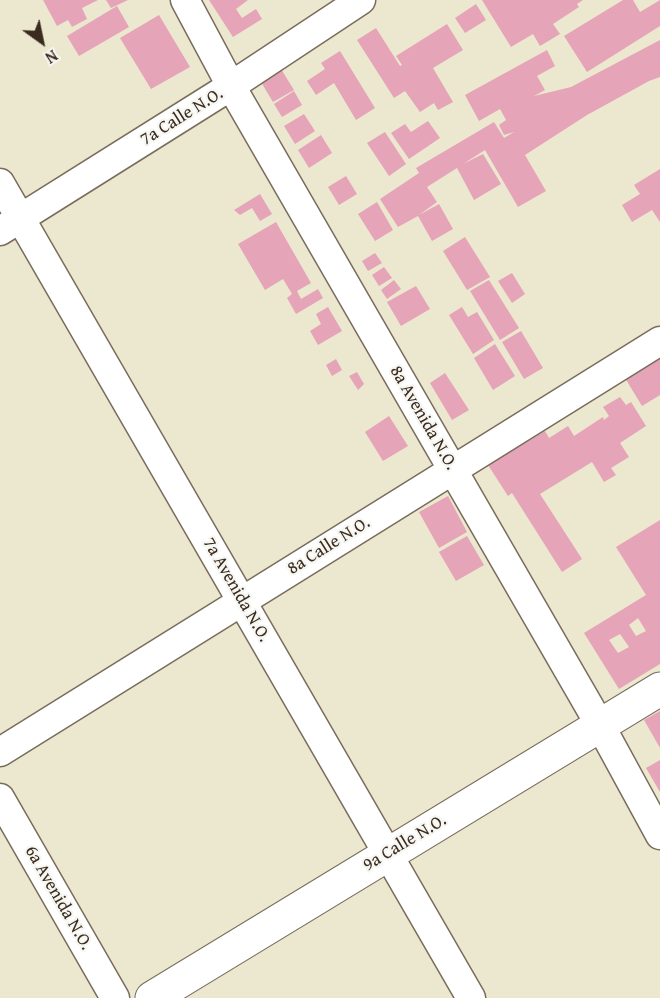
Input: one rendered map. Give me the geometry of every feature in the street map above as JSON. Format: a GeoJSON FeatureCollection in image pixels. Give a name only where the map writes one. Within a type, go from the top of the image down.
{"type":"FeatureCollection","features":[{"type":"Feature","properties":{"kind":"street","name":"8a Avenida N.O."},"geometry":{"type":"LineString","coordinates":[[185,0],[231,86],[600,725],[660,836]]}},
{"type":"Feature","properties":{"kind":"street","name":"7a Calle N.O."},"geometry":{"type":"LineString","coordinates":[[10,224],[231,86],[361,0]]}},
{"type":"Feature","properties":{"kind":"street","name":"7a Avenida N.O."},"geometry":{"type":"LineString","coordinates":[[0,183],[10,224],[242,600],[471,998]]}},
{"type":"Feature","properties":{"kind":"street","name":"8a Calle N.O."},"geometry":{"type":"LineString","coordinates":[[0,752],[660,341]]}},
{"type":"Feature","properties":{"kind":"street","name":"9a Calle N.O."},"geometry":{"type":"LineString","coordinates":[[152,998],[660,689]]}},
{"type":"Feature","properties":{"kind":"street","name":"6a Avenida N.O."},"geometry":{"type":"LineString","coordinates":[[0,798],[115,998]]}},
{"type":"Feature","properties":{"kind":"building"},"geometry":{"type":"Polygon","coordinates":[[[43,0],[98,0],[82,8],[87,19],[72,27],[68,20],[57,26],[43,0]]]}},
{"type":"Feature","properties":{"kind":"building"},"geometry":{"type":"Polygon","coordinates":[[[106,0],[128,0],[111,8],[106,0]]]}},
{"type":"Feature","properties":{"kind":"building"},"geometry":{"type":"Polygon","coordinates":[[[209,0],[248,0],[236,9],[242,18],[256,9],[262,19],[233,37],[209,0]]]}},
{"type":"Feature","properties":{"kind":"building"},"geometry":{"type":"Polygon","coordinates":[[[482,0],[583,0],[577,4],[579,7],[553,24],[560,34],[540,46],[533,34],[511,47],[482,0]]]}},
{"type":"Feature","properties":{"kind":"building"},"geometry":{"type":"Polygon","coordinates":[[[623,0],[633,0],[640,12],[660,0],[660,26],[587,72],[564,36],[623,0]]]}},
{"type":"Feature","properties":{"kind":"building"},"geometry":{"type":"Polygon","coordinates":[[[476,4],[486,20],[465,33],[455,18],[476,4]]]}},
{"type":"Feature","properties":{"kind":"building"},"geometry":{"type":"Polygon","coordinates":[[[117,6],[129,27],[79,56],[67,36],[117,6]]]}},
{"type":"Feature","properties":{"kind":"building"},"geometry":{"type":"Polygon","coordinates":[[[159,15],[190,67],[151,89],[120,38],[159,15]]]}},
{"type":"Feature","properties":{"kind":"building"},"geometry":{"type":"Polygon","coordinates":[[[447,24],[463,50],[433,68],[453,102],[438,110],[434,103],[420,112],[405,91],[394,98],[357,40],[376,28],[400,66],[402,65],[396,56],[447,24]]]}},
{"type":"Feature","properties":{"kind":"building"},"geometry":{"type":"Polygon","coordinates":[[[660,40],[660,77],[587,115],[525,155],[546,191],[518,207],[485,150],[463,164],[483,154],[501,184],[474,200],[457,168],[427,187],[437,202],[419,215],[439,204],[453,229],[432,241],[418,216],[398,227],[380,199],[419,173],[416,168],[494,122],[504,138],[514,132],[504,135],[499,125],[506,120],[500,109],[479,121],[465,95],[547,50],[555,66],[537,76],[545,90],[534,96],[571,87],[660,40]]]}},
{"type":"Feature","properties":{"kind":"building"},"geometry":{"type":"Polygon","coordinates":[[[340,51],[375,108],[356,120],[334,83],[316,95],[307,81],[325,69],[321,63],[340,51]]]}},
{"type":"Feature","properties":{"kind":"building"},"geometry":{"type":"Polygon","coordinates":[[[281,69],[294,90],[273,102],[261,82],[281,69]]]}},
{"type":"Feature","properties":{"kind":"building"},"geometry":{"type":"Polygon","coordinates":[[[294,91],[302,105],[282,117],[274,104],[294,91]]]}},
{"type":"Feature","properties":{"kind":"building"},"geometry":{"type":"Polygon","coordinates":[[[304,114],[315,131],[295,144],[284,126],[304,114]]]}},
{"type":"Feature","properties":{"kind":"building"},"geometry":{"type":"Polygon","coordinates":[[[428,121],[440,138],[409,159],[391,133],[405,124],[411,132],[428,121]]]}},
{"type":"Feature","properties":{"kind":"building"},"geometry":{"type":"Polygon","coordinates":[[[385,132],[406,164],[389,176],[367,143],[385,132]]]}},
{"type":"Feature","properties":{"kind":"building"},"geometry":{"type":"Polygon","coordinates":[[[321,135],[332,153],[309,168],[298,150],[321,135]]]}},
{"type":"Feature","properties":{"kind":"building"},"geometry":{"type":"Polygon","coordinates":[[[660,169],[660,222],[652,210],[632,222],[622,205],[640,194],[634,185],[660,169]]]}},
{"type":"Feature","properties":{"kind":"building"},"geometry":{"type":"Polygon","coordinates":[[[346,176],[357,194],[339,205],[328,187],[346,176]]]}},
{"type":"Feature","properties":{"kind":"building"},"geometry":{"type":"Polygon","coordinates":[[[260,194],[272,214],[260,221],[252,208],[240,215],[234,210],[260,194]]]}},
{"type":"Feature","properties":{"kind":"building"},"geometry":{"type":"Polygon","coordinates":[[[377,202],[393,230],[375,241],[358,214],[377,202]]]}},
{"type":"Feature","properties":{"kind":"building"},"geometry":{"type":"Polygon","coordinates":[[[276,222],[311,283],[297,291],[301,299],[318,289],[323,298],[296,314],[287,298],[292,294],[283,279],[265,290],[238,244],[276,222]]]}},
{"type":"Feature","properties":{"kind":"building"},"geometry":{"type":"Polygon","coordinates":[[[465,237],[490,277],[467,290],[443,251],[465,237]]]}},
{"type":"Feature","properties":{"kind":"building"},"geometry":{"type":"Polygon","coordinates":[[[375,253],[382,263],[368,271],[362,261],[375,253]]]}},
{"type":"Feature","properties":{"kind":"building"},"geometry":{"type":"Polygon","coordinates":[[[384,267],[392,278],[379,286],[372,275],[384,267]]]}},
{"type":"Feature","properties":{"kind":"building"},"geometry":{"type":"Polygon","coordinates":[[[512,273],[525,294],[512,303],[498,281],[512,273]]]}},
{"type":"Feature","properties":{"kind":"building"},"geometry":{"type":"Polygon","coordinates":[[[394,280],[401,289],[387,299],[381,290],[394,280]]]}},
{"type":"Feature","properties":{"kind":"building"},"geometry":{"type":"Polygon","coordinates":[[[489,280],[519,328],[500,340],[470,291],[489,280]]]}},
{"type":"Feature","properties":{"kind":"building"},"geometry":{"type":"Polygon","coordinates":[[[416,286],[430,309],[401,326],[387,302],[416,286]]]}},
{"type":"Feature","properties":{"kind":"building"},"geometry":{"type":"Polygon","coordinates":[[[328,307],[342,331],[318,345],[310,331],[321,324],[316,314],[328,307]]]}},
{"type":"Feature","properties":{"kind":"building"},"geometry":{"type":"Polygon","coordinates":[[[462,307],[468,317],[477,312],[494,340],[473,354],[449,315],[462,307]]]}},
{"type":"Feature","properties":{"kind":"building"},"geometry":{"type":"Polygon","coordinates":[[[521,331],[543,368],[524,379],[502,342],[521,331]]]}},
{"type":"Feature","properties":{"kind":"building"},"geometry":{"type":"Polygon","coordinates":[[[495,344],[515,376],[493,390],[474,358],[495,344]]]}},
{"type":"Feature","properties":{"kind":"building"},"geometry":{"type":"Polygon","coordinates":[[[660,357],[660,395],[642,406],[625,378],[660,357]]]}},
{"type":"Feature","properties":{"kind":"building"},"geometry":{"type":"Polygon","coordinates":[[[336,359],[342,370],[332,376],[326,365],[336,359]]]}},
{"type":"Feature","properties":{"kind":"building"},"geometry":{"type":"Polygon","coordinates":[[[357,372],[364,384],[358,390],[349,376],[357,372]]]}},
{"type":"Feature","properties":{"kind":"building"},"geometry":{"type":"Polygon","coordinates":[[[445,373],[469,410],[452,420],[430,383],[445,373]]]}},
{"type":"Feature","properties":{"kind":"building"},"geometry":{"type":"Polygon","coordinates":[[[620,397],[626,405],[631,402],[646,426],[620,443],[629,457],[611,468],[616,475],[604,482],[592,462],[540,494],[582,559],[562,572],[512,493],[508,496],[488,465],[545,431],[549,438],[568,426],[574,436],[603,417],[604,420],[609,416],[603,407],[620,397]]]}},
{"type":"Feature","properties":{"kind":"building"},"geometry":{"type":"Polygon","coordinates":[[[389,416],[408,446],[383,461],[365,432],[389,416]]]}},
{"type":"Feature","properties":{"kind":"building"},"geometry":{"type":"Polygon","coordinates":[[[448,496],[467,532],[439,548],[419,512],[448,496]]]}},
{"type":"Feature","properties":{"kind":"building"},"geometry":{"type":"Polygon","coordinates":[[[660,520],[660,664],[619,689],[584,633],[646,595],[616,547],[660,520]],[[638,618],[629,625],[636,636],[646,631],[638,618]],[[620,634],[609,640],[618,653],[629,647],[620,634]]]}},
{"type":"Feature","properties":{"kind":"building"},"geometry":{"type":"Polygon","coordinates":[[[467,536],[484,565],[456,581],[439,552],[467,536]]]}},
{"type":"Feature","properties":{"kind":"building"},"geometry":{"type":"Polygon","coordinates":[[[660,711],[660,748],[644,720],[660,711]]]}},
{"type":"Feature","properties":{"kind":"building"},"geometry":{"type":"Polygon","coordinates":[[[660,760],[660,792],[646,768],[660,760]]]}}]}
